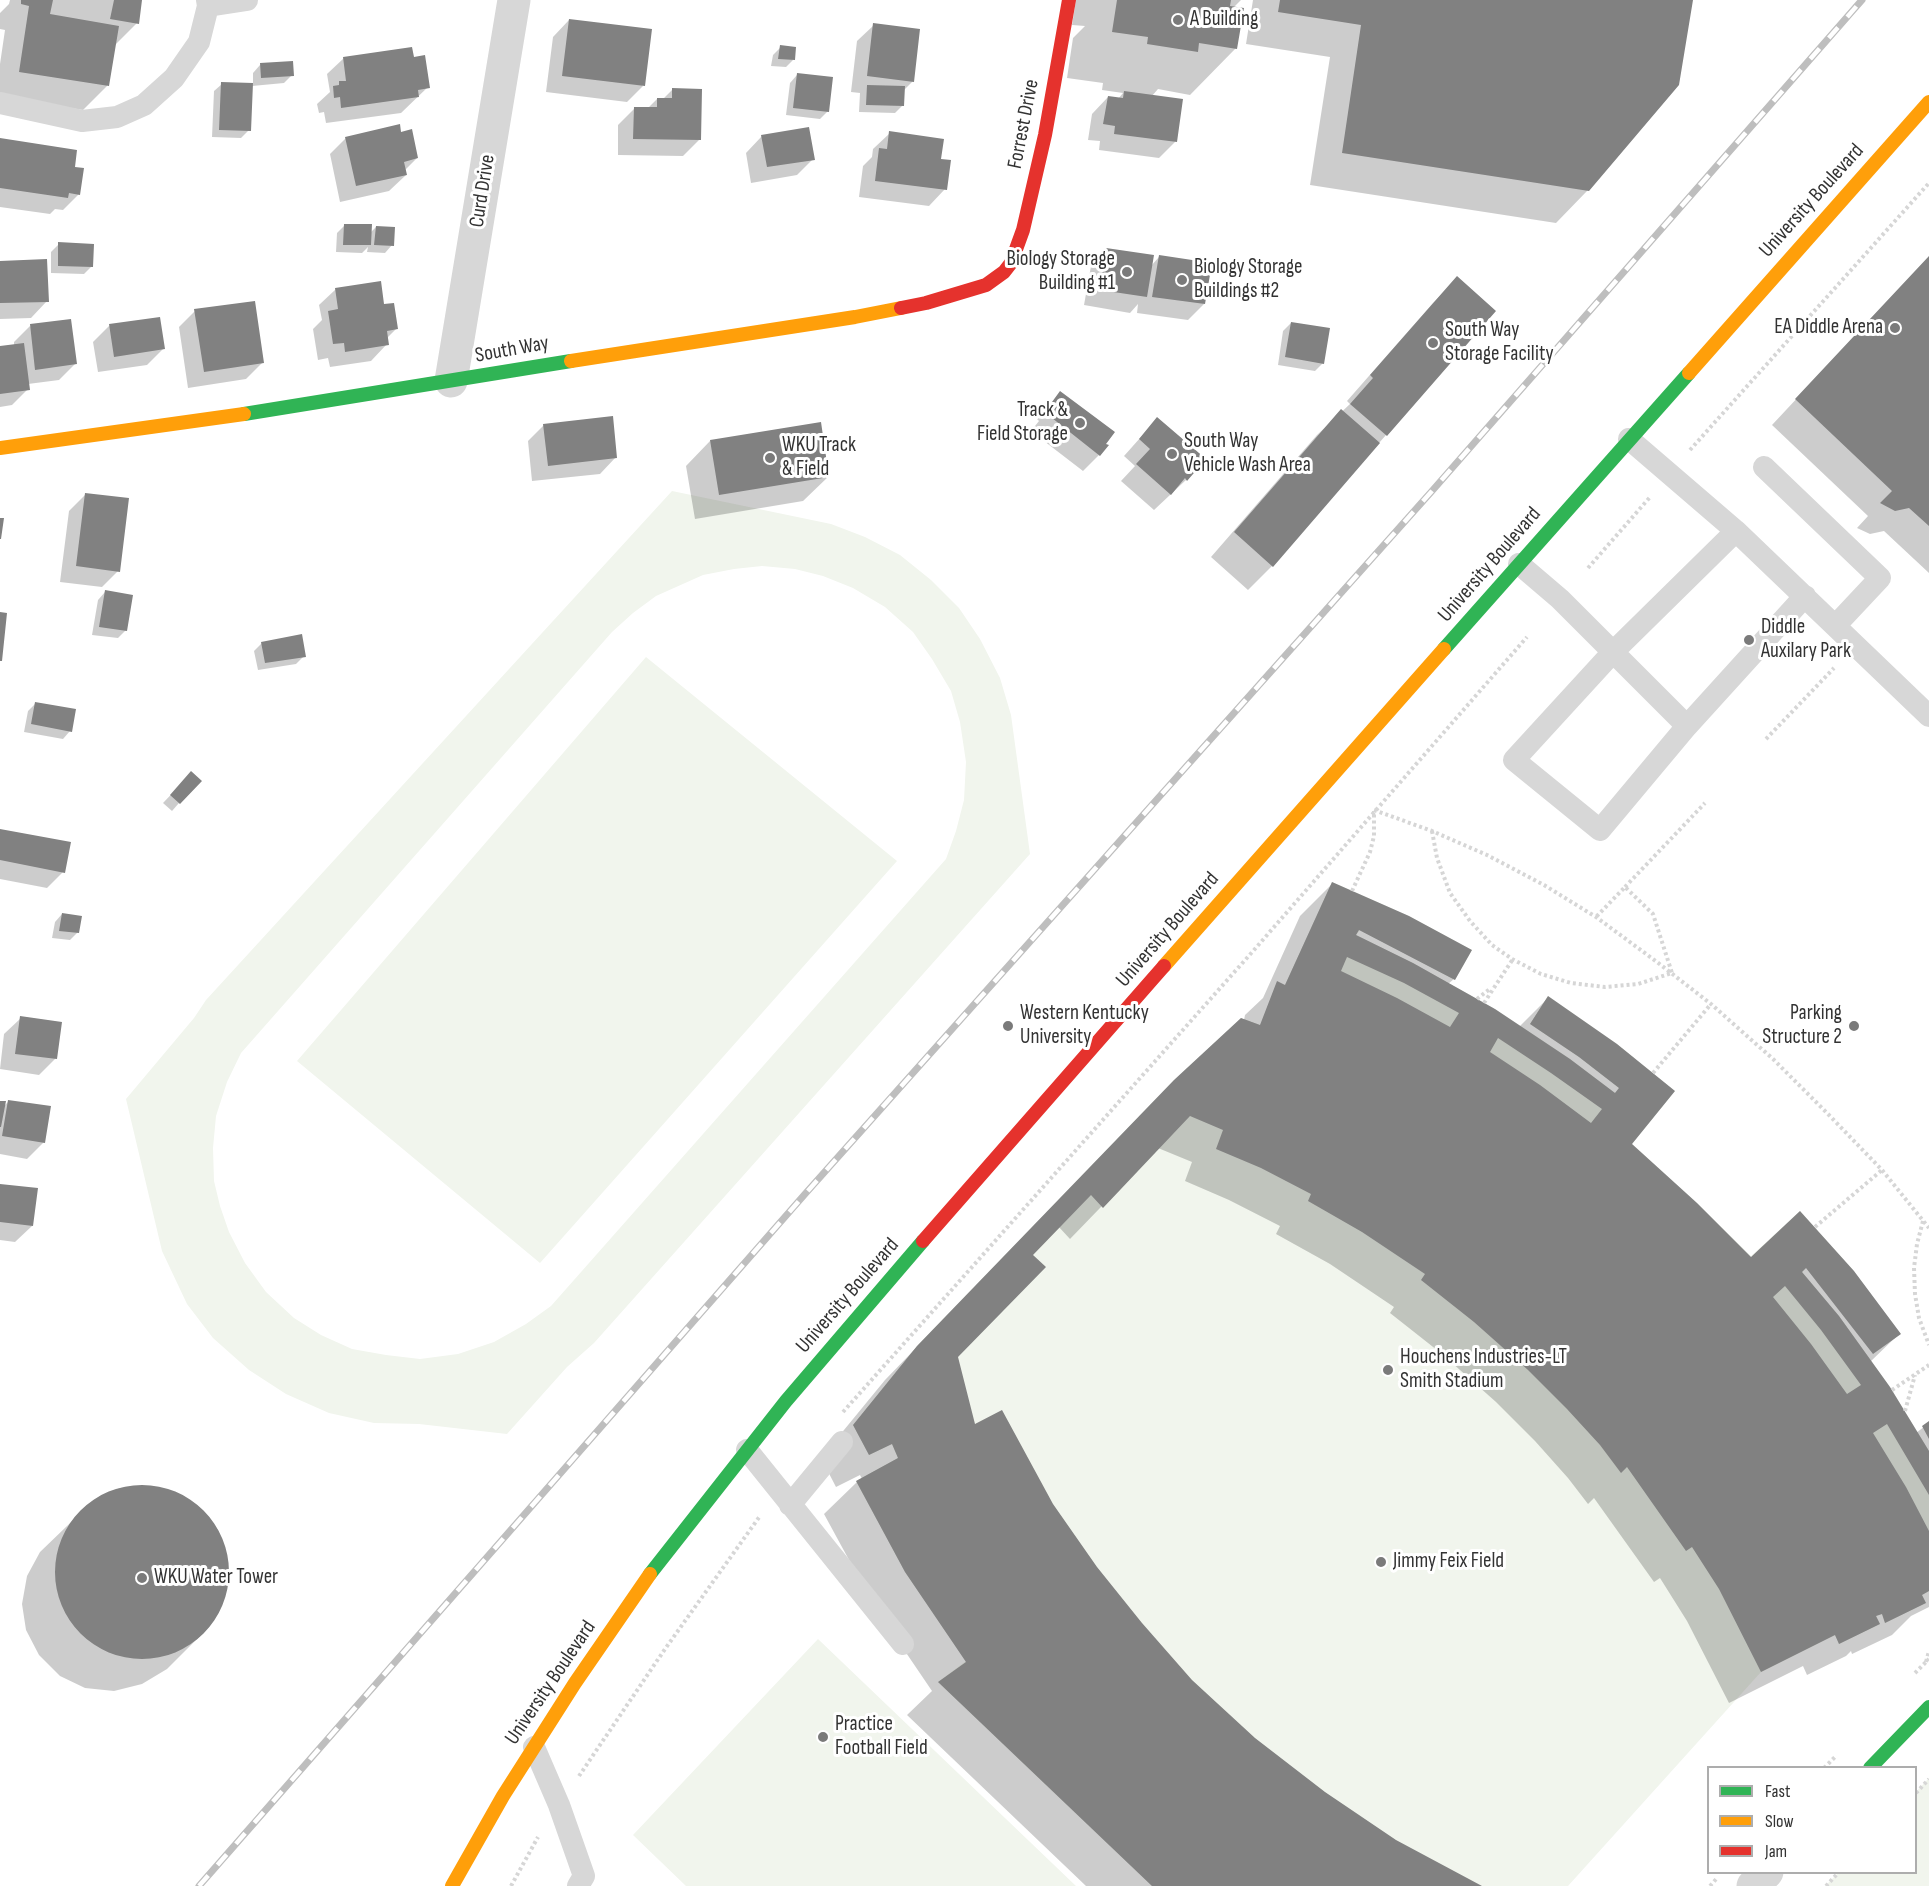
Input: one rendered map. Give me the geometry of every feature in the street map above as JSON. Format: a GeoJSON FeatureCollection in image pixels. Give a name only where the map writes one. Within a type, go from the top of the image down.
{"type":"FeatureCollection","features":[{"type":"Feature","properties":{"kind":"main road","name":"Forrest Drive"},"geometry":{"type":"LineString","coordinates":[[1015,254],[1039,164],[1069,0]]}},
{"type":"Feature","properties":{"kind":"main road","name":"University Boulevard"},"geometry":{"type":"LineString","coordinates":[[452,1886],[503,1796],[534,1747],[575,1683],[651,1574],[747,1450],[861,1312],[1247,870],[1929,102]]}},
{"type":"Feature","properties":{"kind":"main road","name":"South Way"},"geometry":{"type":"LineString","coordinates":[[0,448],[286,408],[904,308],[986,285],[1004,272],[1015,254]]}},
{"type":"Feature","properties":{"kind":"main road"},"geometry":{"type":"LineString","coordinates":[[1871,1766],[1929,1707]]}},
{"type":"Feature","properties":{"kind":"street","name":"Curd Drive"},"geometry":{"type":"LineString","coordinates":[[451,381],[514,0]]}},
{"type":"Feature","properties":{"kind":"street"},"geometry":{"type":"LineString","coordinates":[[1754,1886],[1765,1874]]}},
{"type":"Feature","properties":{"kind":"lane"},"geometry":{"type":"LineString","coordinates":[[0,103],[82,121],[117,117],[144,105],[174,78],[199,42],[208,3],[248,0]]}},
{"type":"Feature","properties":{"kind":"lane"},"geometry":{"type":"LineString","coordinates":[[1629,439],[1736,531],[1929,716]]}},
{"type":"Feature","properties":{"kind":"lane"},"geometry":{"type":"LineString","coordinates":[[1764,467],[1880,578],[1835,626]]}},
{"type":"Feature","properties":{"kind":"lane"},"geometry":{"type":"LineString","coordinates":[[1736,531],[1613,652],[1514,760],[1600,830],[1687,726],[1805,596]]}},
{"type":"Feature","properties":{"kind":"lane"},"geometry":{"type":"LineString","coordinates":[[1519,564],[1560,600],[1687,726]]}},
{"type":"Feature","properties":{"kind":"lane"},"geometry":{"type":"LineString","coordinates":[[785,1498],[842,1442]]}},
{"type":"Feature","properties":{"kind":"lane"},"geometry":{"type":"LineString","coordinates":[[747,1450],[903,1644]]}},
{"type":"Feature","properties":{"kind":"lane"},"geometry":{"type":"LineString","coordinates":[[534,1747],[559,1805],[584,1876],[578,1886]]}},
{"type":"Feature","properties":{"kind":"path"},"geometry":{"type":"LineString","coordinates":[[1690,450],[1929,183]]}},
{"type":"Feature","properties":{"kind":"path"},"geometry":{"type":"LineString","coordinates":[[1588,568],[1655,491]]}},
{"type":"Feature","properties":{"kind":"path"},"geometry":{"type":"LineString","coordinates":[[838,1417],[1254,950],[1527,637]]}},
{"type":"Feature","properties":{"kind":"path"},"geometry":{"type":"LineString","coordinates":[[1766,739],[1839,663]]}},
{"type":"Feature","properties":{"kind":"path"},"geometry":{"type":"LineString","coordinates":[[1596,917],[1705,803]]}},
{"type":"Feature","properties":{"kind":"path"},"geometry":{"type":"LineString","coordinates":[[1374,810],[1432,831],[1497,860],[1544,885],[1596,917],[1672,973],[1773,1059],[1882,1170],[1929,1228]]}},
{"type":"Feature","properties":{"kind":"path"},"geometry":{"type":"LineString","coordinates":[[1352,891],[1370,852],[1374,836],[1374,810]]}},
{"type":"Feature","properties":{"kind":"path"},"geometry":{"type":"LineString","coordinates":[[1432,831],[1437,858],[1450,893],[1491,945],[1513,959],[1541,974],[1571,983],[1605,987],[1638,984],[1672,973]]}},
{"type":"Feature","properties":{"kind":"path"},"geometry":{"type":"LineString","coordinates":[[1625,887],[1653,914],[1672,973]]}},
{"type":"Feature","properties":{"kind":"path"},"geometry":{"type":"LineString","coordinates":[[1484,1003],[1513,959]]}},
{"type":"Feature","properties":{"kind":"path"},"geometry":{"type":"LineString","coordinates":[[1477,999],[1497,984]]}},
{"type":"Feature","properties":{"kind":"path"},"geometry":{"type":"LineString","coordinates":[[1653,1073],[1711,1005]]}},
{"type":"Feature","properties":{"kind":"path"},"geometry":{"type":"LineString","coordinates":[[1815,1227],[1882,1170]]}},
{"type":"Feature","properties":{"kind":"path"},"geometry":{"type":"LineString","coordinates":[[1923,1221],[1917,1244],[1914,1286],[1918,1318],[1929,1345]]}},
{"type":"Feature","properties":{"kind":"path"},"geometry":{"type":"LineString","coordinates":[[1892,1390],[1929,1365]]}},
{"type":"Feature","properties":{"kind":"path"},"geometry":{"type":"LineString","coordinates":[[1905,1411],[1915,1374]]}},
{"type":"Feature","properties":{"kind":"path"},"geometry":{"type":"LineString","coordinates":[[511,1886],[538,1836],[665,1649],[785,1498]]}},
{"type":"Feature","properties":{"kind":"path"},"geometry":{"type":"LineString","coordinates":[[1929,1651],[1926,1662],[1929,1659]]}},
{"type":"Feature","properties":{"kind":"path"},"geometry":{"type":"LineString","coordinates":[[1917,1792],[1929,1779]]}},
{"type":"Feature","properties":{"kind":"path"},"geometry":{"type":"LineString","coordinates":[[1826,1886],[1837,1874]]}},
{"type":"Feature","properties":{"kind":"shaded area"},"geometry":{"type":"Polygon","coordinates":[[[672,491],[831,524],[865,537],[900,555],[931,580],[959,608],[980,639],[1000,678],[1011,715],[1030,854],[594,1343],[567,1367],[507,1434],[419,1424],[374,1423],[329,1413],[286,1394],[249,1370],[213,1338],[187,1304],[162,1251],[126,1099],[194,1018],[206,1000],[672,491]],[[762,566],[703,575],[656,596],[633,613],[612,632],[241,1053],[227,1082],[216,1116],[213,1148],[214,1181],[229,1232],[245,1263],[266,1292],[294,1318],[321,1335],[352,1349],[420,1359],[458,1354],[494,1342],[526,1324],[551,1306],[946,859],[964,800],[966,762],[960,722],[951,691],[913,632],[885,607],[853,588],[823,576],[795,569],[762,566]]]}},
{"type":"Feature","properties":{"kind":"shaded area"},"geometry":{"type":"Polygon","coordinates":[[[646,657],[897,861],[540,1263],[297,1061],[646,657]]]}},
{"type":"Feature","properties":{"kind":"shaded area","name":"Houchens Industries-LT Smith Stadium"},"geometry":{"type":"Polygon","coordinates":[[[1332,882],[1409,916],[1472,950],[1455,980],[1360,930],[1356,935],[1413,963],[1495,1009],[1570,1059],[1615,1093],[1619,1088],[1579,1057],[1530,1024],[1548,996],[1617,1044],[1675,1091],[1632,1144],[1751,1256],[1800,1211],[1854,1271],[1806,1268],[1802,1272],[1839,1316],[1890,1387],[1929,1451],[1929,1591],[1922,1595],[1926,1603],[1885,1623],[1882,1614],[1876,1616],[1880,1624],[1839,1644],[1835,1635],[1761,1672],[1568,1886],[1152,1886],[938,1682],[966,1661],[905,1572],[856,1481],[898,1458],[892,1444],[869,1455],[853,1425],[917,1346],[1174,1080],[1241,1018],[1260,1025],[1285,985],[1332,882]]]}},
{"type":"Feature","properties":{"kind":"shaded area","name":"Practice Football Field"},"geometry":{"type":"Polygon","coordinates":[[[818,1639],[1076,1886],[686,1886],[633,1835],[818,1639]]]}},
{"type":"Feature","properties":{"kind":"shaded area"},"geometry":{"type":"Polygon","coordinates":[[[1929,1778],[1929,1886],[1825,1886],[1837,1874],[1917,1874],[1917,1791],[1929,1778]]]}},
{"type":"Feature","properties":{"kind":"building"},"geometry":{"type":"Polygon","coordinates":[[[21,0],[53,0],[50,14],[119,26],[109,86],[19,72],[29,6],[21,4],[21,0]]]}},
{"type":"Feature","properties":{"kind":"building"},"geometry":{"type":"Polygon","coordinates":[[[114,0],[142,0],[139,24],[110,19],[114,0]]]}},
{"type":"Feature","properties":{"kind":"building","name":"A Building"},"geometry":{"type":"Polygon","coordinates":[[[1117,0],[1231,0],[1230,6],[1244,8],[1237,49],[1199,43],[1198,52],[1147,44],[1148,37],[1112,32],[1117,0]]]}},
{"type":"Feature","properties":{"kind":"building"},"geometry":{"type":"Polygon","coordinates":[[[1280,0],[1693,0],[1679,85],[1589,191],[1342,153],[1361,25],[1278,12],[1280,0]]]}},
{"type":"Feature","properties":{"kind":"building"},"geometry":{"type":"Polygon","coordinates":[[[569,19],[652,29],[645,86],[562,76],[569,19]]]}},
{"type":"Feature","properties":{"kind":"building"},"geometry":{"type":"Polygon","coordinates":[[[873,23],[920,29],[914,82],[867,76],[873,23]]]}},
{"type":"Feature","properties":{"kind":"building"},"geometry":{"type":"Polygon","coordinates":[[[780,45],[796,47],[795,60],[778,59],[780,45]]]}},
{"type":"Feature","properties":{"kind":"building"},"geometry":{"type":"Polygon","coordinates":[[[412,47],[414,57],[425,55],[430,88],[418,90],[419,97],[341,108],[340,97],[334,98],[333,86],[339,85],[339,81],[346,81],[343,57],[412,47]]]}},
{"type":"Feature","properties":{"kind":"building"},"geometry":{"type":"Polygon","coordinates":[[[293,61],[294,76],[261,78],[260,63],[293,61]]]}},
{"type":"Feature","properties":{"kind":"building"},"geometry":{"type":"Polygon","coordinates":[[[797,73],[833,77],[829,112],[793,108],[797,73]]]}},
{"type":"Feature","properties":{"kind":"building"},"geometry":{"type":"Polygon","coordinates":[[[221,82],[253,83],[251,131],[219,130],[221,82]]]}},
{"type":"Feature","properties":{"kind":"building"},"geometry":{"type":"Polygon","coordinates":[[[867,85],[905,86],[904,106],[866,105],[867,85]]]}},
{"type":"Feature","properties":{"kind":"building"},"geometry":{"type":"Polygon","coordinates":[[[672,88],[702,89],[701,140],[633,139],[634,107],[657,107],[657,98],[672,98],[672,88]]]}},
{"type":"Feature","properties":{"kind":"building"},"geometry":{"type":"Polygon","coordinates":[[[1124,91],[1183,99],[1177,142],[1114,134],[1115,126],[1103,124],[1108,96],[1123,98],[1124,91]]]}},
{"type":"Feature","properties":{"kind":"building"},"geometry":{"type":"Polygon","coordinates":[[[400,124],[401,132],[412,129],[418,158],[404,162],[407,175],[356,186],[345,137],[400,124]]]}},
{"type":"Feature","properties":{"kind":"building"},"geometry":{"type":"Polygon","coordinates":[[[809,127],[815,160],[767,167],[761,135],[809,127]]]}},
{"type":"Feature","properties":{"kind":"building"},"geometry":{"type":"Polygon","coordinates":[[[889,131],[944,139],[941,159],[951,160],[947,190],[875,181],[879,148],[887,149],[889,131]]]}},
{"type":"Feature","properties":{"kind":"building"},"geometry":{"type":"Polygon","coordinates":[[[0,138],[77,150],[75,167],[84,168],[80,195],[69,193],[68,198],[0,188],[0,138]]]}},
{"type":"Feature","properties":{"kind":"building"},"geometry":{"type":"Polygon","coordinates":[[[344,224],[372,224],[371,245],[343,245],[344,224]]]}},
{"type":"Feature","properties":{"kind":"building"},"geometry":{"type":"Polygon","coordinates":[[[376,226],[395,227],[394,246],[374,245],[376,226]]]}},
{"type":"Feature","properties":{"kind":"building"},"geometry":{"type":"Polygon","coordinates":[[[58,242],[94,244],[93,267],[58,266],[58,242]]]}},
{"type":"Feature","properties":{"kind":"building","name":"Biology Storage Building #1"},"geometry":{"type":"Polygon","coordinates":[[[1106,248],[1154,255],[1147,297],[1100,290],[1106,248]]]}},
{"type":"Feature","properties":{"kind":"building","name":"Biology Storage Buildings #2"},"geometry":{"type":"Polygon","coordinates":[[[1159,255],[1212,263],[1205,304],[1152,297],[1159,255]]]}},
{"type":"Feature","properties":{"kind":"building","name":"EA Diddle Arena"},"geometry":{"type":"Polygon","coordinates":[[[1929,256],[1929,526],[1909,508],[1895,511],[1880,503],[1892,491],[1795,399],[1929,256]]]}},
{"type":"Feature","properties":{"kind":"building"},"geometry":{"type":"Polygon","coordinates":[[[47,259],[49,302],[0,303],[0,261],[47,259]]]}},
{"type":"Feature","properties":{"kind":"building","name":"South Way Storage Facility"},"geometry":{"type":"Polygon","coordinates":[[[1457,276],[1496,311],[1387,436],[1350,404],[1373,378],[1370,375],[1457,276]]]}},
{"type":"Feature","properties":{"kind":"building"},"geometry":{"type":"Polygon","coordinates":[[[381,281],[384,304],[394,303],[398,329],[387,331],[389,345],[345,352],[344,343],[333,344],[328,311],[338,309],[335,288],[381,281]]]}},
{"type":"Feature","properties":{"kind":"building"},"geometry":{"type":"Polygon","coordinates":[[[255,301],[264,363],[204,372],[194,309],[255,301]]]}},
{"type":"Feature","properties":{"kind":"building"},"geometry":{"type":"Polygon","coordinates":[[[160,317],[165,349],[114,357],[109,324],[160,317]]]}},
{"type":"Feature","properties":{"kind":"building"},"geometry":{"type":"Polygon","coordinates":[[[71,319],[77,364],[35,370],[30,324],[71,319]]]}},
{"type":"Feature","properties":{"kind":"building"},"geometry":{"type":"Polygon","coordinates":[[[1291,322],[1330,328],[1324,364],[1285,357],[1291,322]]]}},
{"type":"Feature","properties":{"kind":"building"},"geometry":{"type":"Polygon","coordinates":[[[24,343],[30,390],[0,394],[0,346],[24,343]]]}},
{"type":"Feature","properties":{"kind":"building","name":"Track & Field Storage"},"geometry":{"type":"Polygon","coordinates":[[[1060,391],[1115,432],[1106,444],[1109,445],[1100,456],[1047,414],[1060,391]]]}},
{"type":"Feature","properties":{"kind":"building"},"geometry":{"type":"Polygon","coordinates":[[[1341,409],[1380,443],[1273,567],[1234,532],[1341,409]]]}},
{"type":"Feature","properties":{"kind":"building"},"geometry":{"type":"Polygon","coordinates":[[[613,416],[617,458],[548,466],[543,424],[613,416]]]}},
{"type":"Feature","properties":{"kind":"building","name":"South Way Vehicle Wash Area"},"geometry":{"type":"Polygon","coordinates":[[[1157,417],[1206,459],[1187,481],[1185,478],[1171,495],[1136,464],[1150,449],[1139,439],[1157,417]]]}},
{"type":"Feature","properties":{"kind":"building","name":"WKU Track & Field"},"geometry":{"type":"Polygon","coordinates":[[[821,422],[829,477],[719,495],[710,440],[821,422]]]}},
{"type":"Feature","properties":{"kind":"building"},"geometry":{"type":"Polygon","coordinates":[[[85,493],[129,498],[120,572],[76,566],[85,493]]]}},
{"type":"Feature","properties":{"kind":"building"},"geometry":{"type":"Polygon","coordinates":[[[0,518],[4,518],[1,539],[0,539],[0,518]]]}},
{"type":"Feature","properties":{"kind":"building"},"geometry":{"type":"Polygon","coordinates":[[[105,590],[133,595],[127,631],[99,627],[105,590]]]}},
{"type":"Feature","properties":{"kind":"building"},"geometry":{"type":"Polygon","coordinates":[[[0,612],[7,613],[2,661],[0,661],[0,612]]]}},
{"type":"Feature","properties":{"kind":"building"},"geometry":{"type":"Polygon","coordinates":[[[302,634],[306,657],[265,663],[261,642],[302,634]]]}},
{"type":"Feature","properties":{"kind":"building"},"geometry":{"type":"Polygon","coordinates":[[[35,702],[76,709],[72,732],[31,724],[35,702]]]}},
{"type":"Feature","properties":{"kind":"building"},"geometry":{"type":"Polygon","coordinates":[[[191,771],[202,781],[180,804],[170,795],[191,771]]]}},
{"type":"Feature","properties":{"kind":"building"},"geometry":{"type":"Polygon","coordinates":[[[0,829],[71,842],[65,873],[0,860],[0,829]]]}},
{"type":"Feature","properties":{"kind":"building"},"geometry":{"type":"Polygon","coordinates":[[[1332,882],[1409,916],[1472,950],[1455,980],[1359,930],[1356,935],[1413,963],[1495,1009],[1570,1059],[1615,1093],[1619,1088],[1579,1057],[1530,1024],[1548,996],[1617,1044],[1675,1091],[1632,1144],[1697,1203],[1751,1257],[1800,1211],[1854,1271],[1901,1334],[1873,1354],[1806,1268],[1802,1272],[1839,1316],[1890,1387],[1929,1451],[1929,1495],[1887,1424],[1873,1433],[1906,1487],[1929,1531],[1929,1591],[1922,1595],[1926,1603],[1885,1623],[1882,1614],[1876,1616],[1880,1624],[1839,1644],[1835,1635],[1761,1672],[1719,1589],[1692,1547],[1686,1551],[1627,1467],[1621,1473],[1600,1445],[1528,1370],[1474,1322],[1421,1280],[1425,1274],[1362,1232],[1308,1201],[1311,1194],[1261,1168],[1216,1149],[1223,1130],[1190,1116],[1103,1208],[1091,1195],[1033,1255],[1046,1267],[958,1357],[975,1424],[1002,1410],[1053,1504],[1097,1567],[1192,1680],[1255,1738],[1325,1792],[1396,1840],[1482,1886],[1152,1886],[938,1682],[966,1662],[905,1572],[856,1481],[898,1458],[892,1444],[869,1455],[853,1425],[917,1346],[1174,1080],[1241,1018],[1260,1025],[1277,981],[1285,985],[1332,882]],[[1347,957],[1341,971],[1450,1027],[1459,1013],[1404,983],[1347,957]],[[1498,1038],[1490,1052],[1591,1123],[1602,1109],[1498,1038]],[[1785,1286],[1773,1297],[1847,1394],[1861,1385],[1785,1286]]]}},
{"type":"Feature","properties":{"kind":"building"},"geometry":{"type":"Polygon","coordinates":[[[62,913],[82,916],[79,933],[59,931],[62,913]]]}},
{"type":"Feature","properties":{"kind":"building"},"geometry":{"type":"Polygon","coordinates":[[[20,1016],[62,1022],[57,1059],[15,1054],[20,1016]]]}},
{"type":"Feature","properties":{"kind":"building"},"geometry":{"type":"Polygon","coordinates":[[[8,1100],[51,1106],[45,1143],[2,1136],[8,1100]]]}},
{"type":"Feature","properties":{"kind":"building"},"geometry":{"type":"Polygon","coordinates":[[[0,1101],[6,1101],[1,1127],[0,1127],[0,1101]]]}},
{"type":"Feature","properties":{"kind":"building"},"geometry":{"type":"Polygon","coordinates":[[[0,1184],[38,1188],[33,1226],[0,1222],[0,1184]]]}},
{"type":"Feature","properties":{"kind":"building"},"geometry":{"type":"Polygon","coordinates":[[[1929,1421],[1929,1439],[1922,1426],[1929,1421]]]}},
{"type":"Feature","properties":{"kind":"building","name":"WKU Water Tower"},"geometry":{"type":"Polygon","coordinates":[[[142,1485],[175,1491],[204,1510],[223,1539],[229,1572],[223,1605],[204,1634],[175,1653],[142,1659],[109,1653],[80,1634],[61,1605],[55,1572],[61,1539],[80,1510],[109,1491],[142,1485]]]}},
{"type":"Feature","properties":{"kind":"railway"},"geometry":{"type":"LineString","coordinates":[[199,1886],[805,1194],[1432,491],[1862,0]]}},
{"type":"Feature","properties":{"kind":"traffic: fast"},"geometry":{"type":"LineString","coordinates":[[244,414],[571,361]]}},
{"type":"Feature","properties":{"kind":"traffic: fast"},"geometry":{"type":"LineString","coordinates":[[1444,649],[1689,373]]}},
{"type":"Feature","properties":{"kind":"traffic: fast"},"geometry":{"type":"LineString","coordinates":[[650,1574],[786,1401],[923,1241]]}},
{"type":"Feature","properties":{"kind":"traffic: fast"},"geometry":{"type":"LineString","coordinates":[[1872,1766],[1929,1707]]}},
{"type":"Feature","properties":{"kind":"traffic: slow"},"geometry":{"type":"LineString","coordinates":[[1689,373],[1929,102]]}},
{"type":"Feature","properties":{"kind":"traffic: slow"},"geometry":{"type":"LineString","coordinates":[[571,361],[901,308]]}},
{"type":"Feature","properties":{"kind":"traffic: slow"},"geometry":{"type":"LineString","coordinates":[[0,448],[244,414]]}},
{"type":"Feature","properties":{"kind":"traffic: slow"},"geometry":{"type":"LineString","coordinates":[[1164,966],[1444,649]]}},
{"type":"Feature","properties":{"kind":"traffic: slow"},"geometry":{"type":"LineString","coordinates":[[452,1886],[503,1796],[575,1683],[650,1574]]}},
{"type":"Feature","properties":{"kind":"traffic: jam"},"geometry":{"type":"LineString","coordinates":[[901,308],[986,285],[1004,272],[1011,263],[1023,230],[1045,135],[1069,0]]}},
{"type":"Feature","properties":{"kind":"traffic: jam"},"geometry":{"type":"LineString","coordinates":[[923,1241],[1164,966]]}},
{"type":"Feature","properties":{"kind":"place","name":"A Building"},"geometry":{"type":"Point","coordinates":[1178,20]}},
{"type":"Feature","properties":{"kind":"place","name":"Biology Storage Building #1"},"geometry":{"type":"Point","coordinates":[1127,272]}},
{"type":"Feature","properties":{"kind":"place","name":"Biology Storage Buildings #2"},"geometry":{"type":"Point","coordinates":[1182,280]}},
{"type":"Feature","properties":{"kind":"place","name":"EA Diddle Arena"},"geometry":{"type":"Point","coordinates":[1895,328]}},
{"type":"Feature","properties":{"kind":"place","name":"South Way Storage Facility"},"geometry":{"type":"Point","coordinates":[1433,343]}},
{"type":"Feature","properties":{"kind":"place","name":"Track & Field Storage"},"geometry":{"type":"Point","coordinates":[1080,423]}},
{"type":"Feature","properties":{"kind":"place","name":"South Way Vehicle Wash Area"},"geometry":{"type":"Point","coordinates":[1172,454]}},
{"type":"Feature","properties":{"kind":"place","name":"WKU Track & Field"},"geometry":{"type":"Point","coordinates":[770,458]}},
{"type":"Feature","properties":{"kind":"place","name":"Diddle Auxilary Park"},"geometry":{"type":"Point","coordinates":[1749,640]}},
{"type":"Feature","properties":{"kind":"place","name":"Western Kentucky University"},"geometry":{"type":"Point","coordinates":[1008,1026]}},
{"type":"Feature","properties":{"kind":"place","name":"Parking Structure 2"},"geometry":{"type":"Point","coordinates":[1854,1026]}},
{"type":"Feature","properties":{"kind":"place","name":"Houchens Industries-LT Smith Stadium"},"geometry":{"type":"Point","coordinates":[1388,1370]}},
{"type":"Feature","properties":{"kind":"place","name":"Jimmy Feix Field"},"geometry":{"type":"Point","coordinates":[1381,1562]}},
{"type":"Feature","properties":{"kind":"place","name":"WKU Water Tower"},"geometry":{"type":"Point","coordinates":[142,1578]}},
{"type":"Feature","properties":{"kind":"place","name":"Practice Football Field"},"geometry":{"type":"Point","coordinates":[823,1737]}}]}
